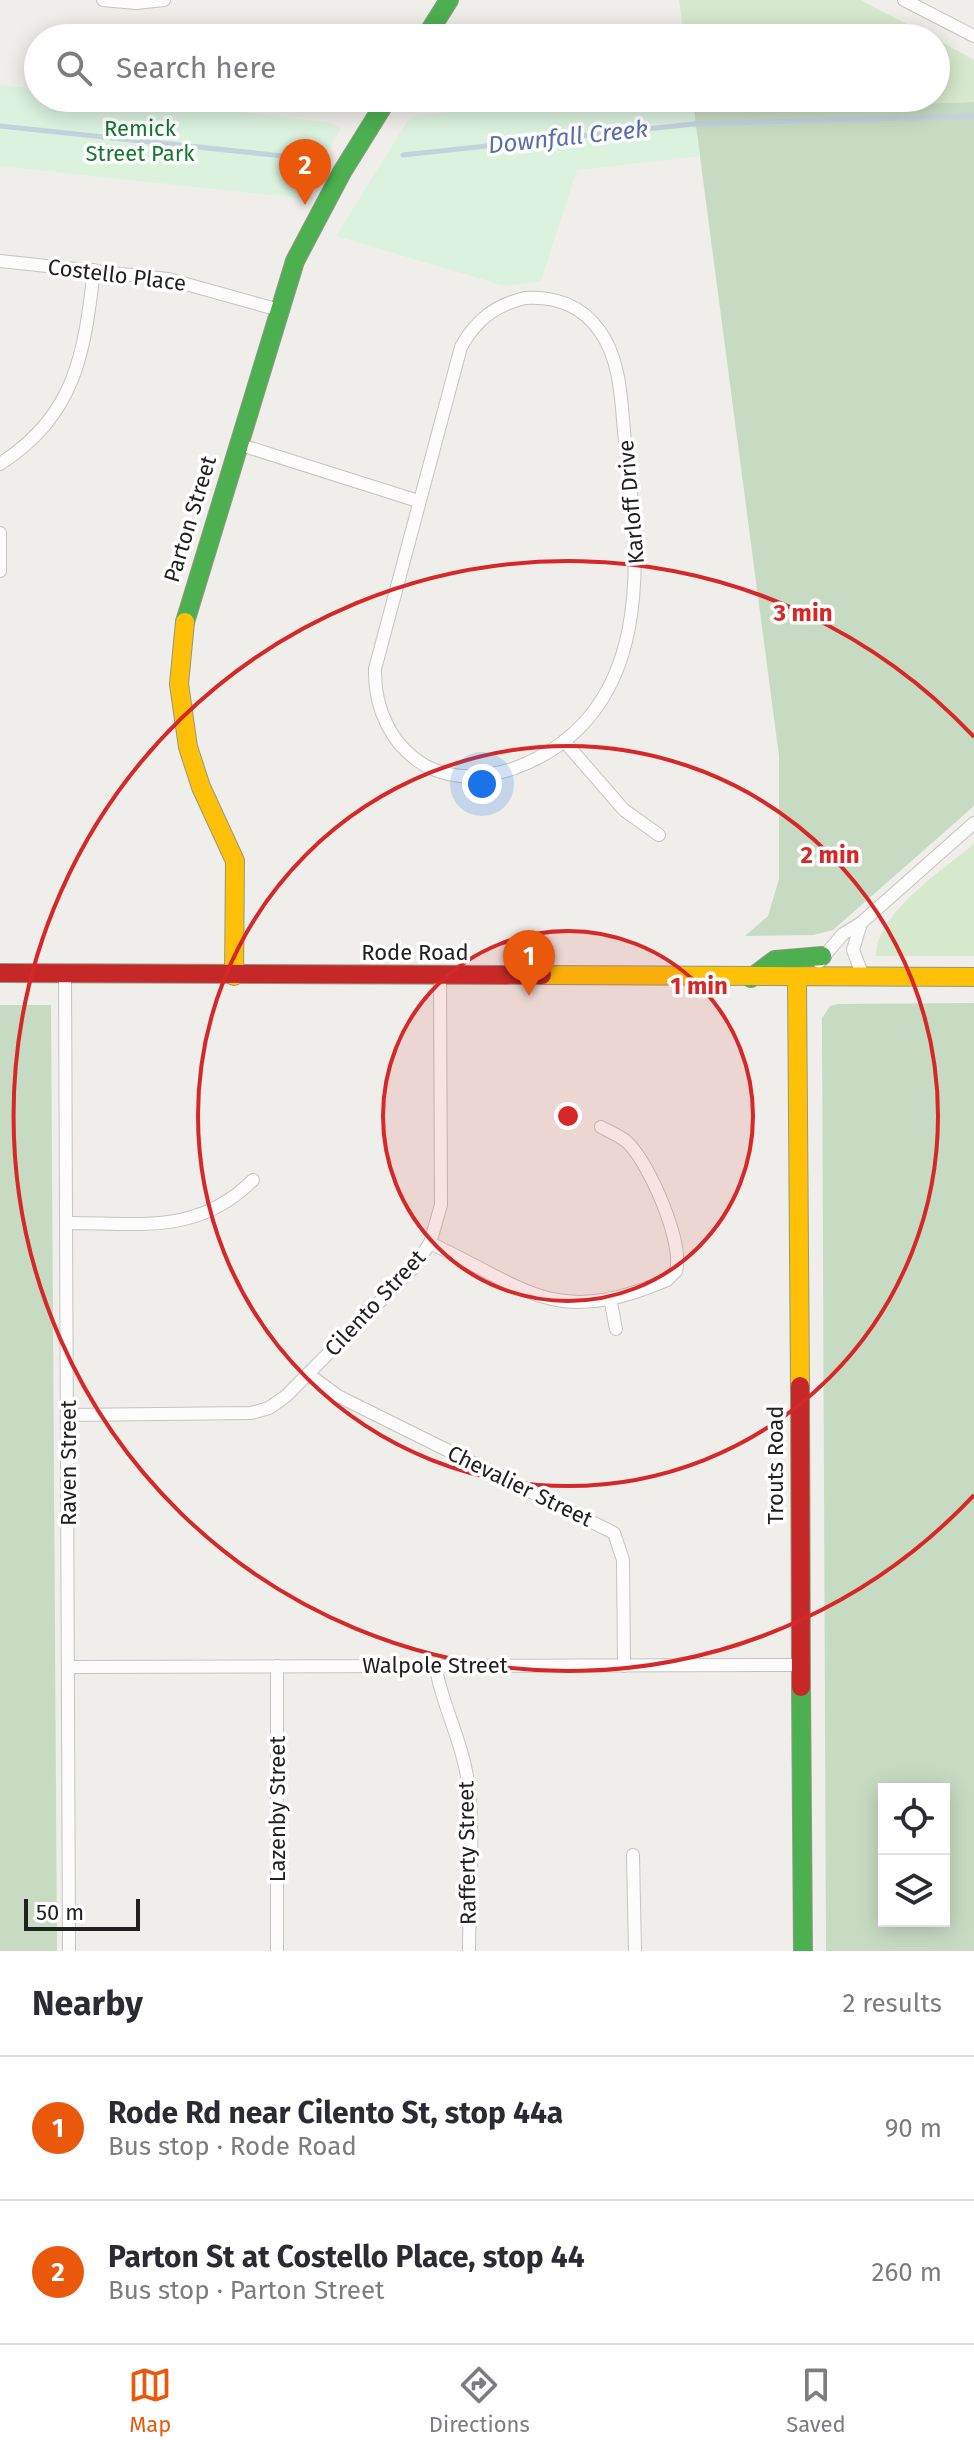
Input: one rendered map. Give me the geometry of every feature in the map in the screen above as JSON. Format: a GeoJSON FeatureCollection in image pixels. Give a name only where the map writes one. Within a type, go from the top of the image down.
{"type":"FeatureCollection","features":[{"type":"Feature","properties":{"kind":"street"},"geometry":{"type":"LineString","coordinates":[[103,0],[136,3],[164,0]]}},
{"type":"Feature","properties":{"kind":"street"},"geometry":{"type":"LineString","coordinates":[[434,24],[449,0]]}},
{"type":"Feature","properties":{"kind":"street"},"geometry":{"type":"LineString","coordinates":[[904,0],[974,36]]}},
{"type":"Feature","properties":{"kind":"street","name":"Parton Street"},"geometry":{"type":"LineString","coordinates":[[234,976],[235,861],[193,766],[179,684],[182,642],[190,602],[279,310],[310,231],[380,112]]}},
{"type":"Feature","properties":{"kind":"street","name":"Costello Place"},"geometry":{"type":"LineString","coordinates":[[0,261],[180,281],[279,310]]}},
{"type":"Feature","properties":{"kind":"street"},"geometry":{"type":"LineString","coordinates":[[0,464],[44,429],[68,393],[84,347],[94,270]]}},
{"type":"Feature","properties":{"kind":"street","name":"Karloff Drive"},"geometry":{"type":"LineString","coordinates":[[525,298],[563,302],[587,316],[605,339],[615,366],[636,520],[638,564],[630,626],[615,674],[594,710],[564,741],[544,755],[503,772],[457,776],[434,769],[414,758],[385,723],[376,696],[375,669],[418,501],[456,364],[477,323],[501,305],[525,298]]}},
{"type":"Feature","properties":{"kind":"street"},"geometry":{"type":"LineString","coordinates":[[238,444],[418,501]]}},
{"type":"Feature","properties":{"kind":"street"},"geometry":{"type":"LineString","coordinates":[[0,533],[0,571]]}},
{"type":"Feature","properties":{"kind":"street"},"geometry":{"type":"LineString","coordinates":[[564,741],[624,810],[659,835]]}},
{"type":"Feature","properties":{"kind":"street","name":"Trouts Road"},"geometry":{"type":"LineString","coordinates":[[803,1951],[800,1665],[806,979],[843,934],[861,923],[974,823]]}},
{"type":"Feature","properties":{"kind":"street"},"geometry":{"type":"LineString","coordinates":[[861,923],[853,950],[864,979]]}},
{"type":"Feature","properties":{"kind":"street"},"geometry":{"type":"LineString","coordinates":[[751,978],[775,960],[822,956]]}},
{"type":"Feature","properties":{"kind":"street","name":"Rode Road"},"geometry":{"type":"LineString","coordinates":[[0,973],[806,979],[974,977]]}},
{"type":"Feature","properties":{"kind":"street","name":"Raven Street"},"geometry":{"type":"LineString","coordinates":[[65,974],[69,1951]]}},
{"type":"Feature","properties":{"kind":"street","name":"Cilento Street"},"geometry":{"type":"LineString","coordinates":[[68,1415],[251,1413],[279,1402],[413,1268],[430,1243],[441,1205],[440,975]]}},
{"type":"Feature","properties":{"kind":"street"},"geometry":{"type":"LineString","coordinates":[[430,1243],[551,1301],[580,1304],[667,1280],[676,1271],[678,1259],[658,1194],[629,1144],[601,1127]]}},
{"type":"Feature","properties":{"kind":"street"},"geometry":{"type":"LineString","coordinates":[[68,1223],[194,1219],[219,1209],[253,1180]]}},
{"type":"Feature","properties":{"kind":"street"},"geometry":{"type":"LineString","coordinates":[[610,1298],[616,1329]]}},
{"type":"Feature","properties":{"kind":"street","name":"Chevalier Street"},"geometry":{"type":"LineString","coordinates":[[308,1374],[338,1396],[614,1533],[623,1560],[624,1666]]}},
{"type":"Feature","properties":{"kind":"street","name":"Rafferty Street"},"geometry":{"type":"LineString","coordinates":[[435,1664],[442,1703],[462,1756],[468,1784],[469,1951]]}},
{"type":"Feature","properties":{"kind":"street","name":"Walpole Street"},"geometry":{"type":"LineString","coordinates":[[69,1667],[800,1665]]}},
{"type":"Feature","properties":{"kind":"street","name":"Lazenby Street"},"geometry":{"type":"LineString","coordinates":[[277,1666],[277,1951]]}},
{"type":"Feature","properties":{"kind":"street"},"geometry":{"type":"LineString","coordinates":[[633,1855],[635,1951]]}},
{"type":"Feature","properties":{"kind":"green space"},"geometry":{"type":"Polygon","coordinates":[[[679,0],[860,0],[907,24],[682,24],[679,0]]]}},
{"type":"Feature","properties":{"kind":"green space"},"geometry":{"type":"Polygon","coordinates":[[[950,47],[974,60],[974,102],[950,103],[950,47]]]}},
{"type":"Feature","properties":{"kind":"green space","name":"Remick Street Park"},"geometry":{"type":"Polygon","coordinates":[[[0,85],[24,88],[24,112],[242,112],[331,123],[341,129],[299,198],[0,166],[0,85]]]}},
{"type":"Feature","properties":{"kind":"green space"},"geometry":{"type":"Polygon","coordinates":[[[974,102],[974,806],[833,930],[813,935],[745,936],[768,916],[779,879],[779,756],[694,112],[950,112],[950,103],[974,102]]]}},
{"type":"Feature","properties":{"kind":"green space"},"geometry":{"type":"Polygon","coordinates":[[[449,112],[694,112],[700,156],[577,170],[541,281],[505,286],[336,236],[410,117],[449,112]]]}},
{"type":"Feature","properties":{"kind":"green space"},"geometry":{"type":"Polygon","coordinates":[[[974,844],[974,956],[876,956],[879,940],[899,909],[974,844]]]}},
{"type":"Feature","properties":{"kind":"green space"},"geometry":{"type":"Polygon","coordinates":[[[974,1003],[974,1951],[826,1951],[822,1018],[830,1006],[974,1003]]]}},
{"type":"Feature","properties":{"kind":"green space"},"geometry":{"type":"Polygon","coordinates":[[[0,1005],[51,1005],[57,1951],[0,1951],[0,1005]]]}},
{"type":"Feature","properties":{"kind":"waterway","name":"Downfall Creek"},"geometry":{"type":"LineString","coordinates":[[403,155],[693,124],[974,116]]}},
{"type":"Feature","properties":{"kind":"waterway","name":"Downfall Creek"},"geometry":{"type":"LineString","coordinates":[[0,126],[283,156],[313,168]]}},
{"type":"Feature","properties":{"kind":"traffic: fast"},"geometry":{"type":"LineString","coordinates":[[434,24],[449,0]]}},
{"type":"Feature","properties":{"kind":"traffic: fast"},"geometry":{"type":"LineString","coordinates":[[185,622],[295,261],[342,172],[379,112]]}},
{"type":"Feature","properties":{"kind":"traffic: fast"},"geometry":{"type":"LineString","coordinates":[[751,978],[775,960],[822,956]]}},
{"type":"Feature","properties":{"kind":"traffic: fast"},"geometry":{"type":"LineString","coordinates":[[801,1687],[803,1951]]}},
{"type":"Feature","properties":{"kind":"traffic: slow"},"geometry":{"type":"LineString","coordinates":[[185,622],[179,684],[188,747],[201,787],[235,861],[234,976]]}},
{"type":"Feature","properties":{"kind":"traffic: slow"},"geometry":{"type":"LineString","coordinates":[[542,975],[974,977]]}},
{"type":"Feature","properties":{"kind":"traffic: slow"},"geometry":{"type":"LineString","coordinates":[[797,979],[800,1386]]}},
{"type":"Feature","properties":{"kind":"traffic: jam"},"geometry":{"type":"LineString","coordinates":[[0,973],[542,975]]}},
{"type":"Feature","properties":{"kind":"traffic: jam"},"geometry":{"type":"LineString","coordinates":[[800,1386],[801,1687]]}},
{"type":"Feature","properties":{"kind":"place","name":"Parton St at Costello Place, stop 44"},"geometry":{"type":"Point","coordinates":[305,205]}},
{"type":"Feature","properties":{"kind":"place","name":"Rode Rd near Cilento St, stop 44a"},"geometry":{"type":"Point","coordinates":[529,996]}}]}
